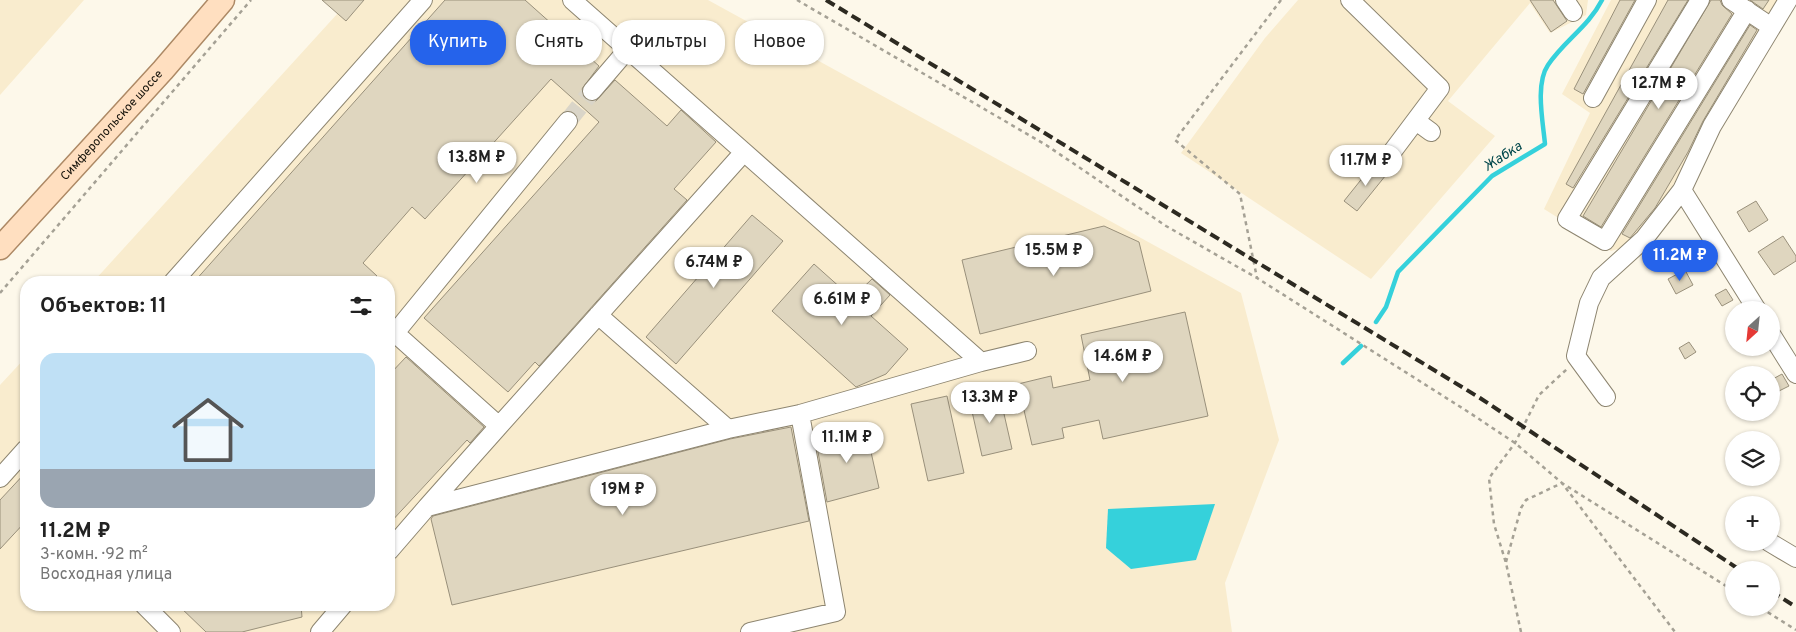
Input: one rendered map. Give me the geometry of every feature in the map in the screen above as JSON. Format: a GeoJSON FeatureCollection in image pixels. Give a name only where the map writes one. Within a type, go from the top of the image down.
{"type":"FeatureCollection","features":[{"type":"Feature","properties":{"kind":"main road","name":"Симферопольское шоссе"},"geometry":{"type":"LineString","coordinates":[[0,248],[163,70],[223,0]]}},
{"type":"Feature","properties":{"kind":"street"},"geometry":{"type":"LineString","coordinates":[[178,276],[423,0]]}},
{"type":"Feature","properties":{"kind":"street"},"geometry":{"type":"LineString","coordinates":[[572,0],[612,35]]}},
{"type":"Feature","properties":{"kind":"street"},"geometry":{"type":"LineString","coordinates":[[1350,0],[1440,88],[1386,160]]}},
{"type":"Feature","properties":{"kind":"street"},"geometry":{"type":"LineString","coordinates":[[1592,98],[1648,0]]}},
{"type":"Feature","properties":{"kind":"street"},"geometry":{"type":"LineString","coordinates":[[1700,0],[1567,219],[1605,241],[1747,10]]}},
{"type":"Feature","properties":{"kind":"street"},"geometry":{"type":"LineString","coordinates":[[1731,0],[1770,26]]}},
{"type":"Feature","properties":{"kind":"street"},"geometry":{"type":"LineString","coordinates":[[1606,398],[1576,356],[1589,303],[1601,278],[1644,239],[1682,190],[1712,126],[1770,26],[1788,0]]}},
{"type":"Feature","properties":{"kind":"street"},"geometry":{"type":"LineString","coordinates":[[592,91],[614,65]]}},
{"type":"Feature","properties":{"kind":"street"},"geometry":{"type":"LineString","coordinates":[[646,65],[981,362]]}},
{"type":"Feature","properties":{"kind":"street"},"geometry":{"type":"LineString","coordinates":[[395,332],[568,121]]}},
{"type":"Feature","properties":{"kind":"street"},"geometry":{"type":"LineString","coordinates":[[1416,121],[1431,132]]}},
{"type":"Feature","properties":{"kind":"street"},"geometry":{"type":"LineString","coordinates":[[395,544],[744,152]]}},
{"type":"Feature","properties":{"kind":"street"},"geometry":{"type":"LineString","coordinates":[[1682,190],[1751,301]]}},
{"type":"Feature","properties":{"kind":"street"},"geometry":{"type":"LineString","coordinates":[[598,315],[728,430]]}},
{"type":"Feature","properties":{"kind":"street"},"geometry":{"type":"LineString","coordinates":[[395,339],[499,426]]}},
{"type":"Feature","properties":{"kind":"street"},"geometry":{"type":"LineString","coordinates":[[1780,348],[1796,374]]}},
{"type":"Feature","properties":{"kind":"street"},"geometry":{"type":"LineString","coordinates":[[427,507],[728,430],[800,414],[981,362],[1027,351]]}},
{"type":"Feature","properties":{"kind":"street"},"geometry":{"type":"LineString","coordinates":[[750,632],[836,612],[800,414]]}},
{"type":"Feature","properties":{"kind":"street"},"geometry":{"type":"LineString","coordinates":[[0,478],[20,456]]}},
{"type":"Feature","properties":{"kind":"street"},"geometry":{"type":"LineString","coordinates":[[1780,549],[1796,558]]}},
{"type":"Feature","properties":{"kind":"street"},"geometry":{"type":"LineString","coordinates":[[150,611],[171,632]]}},
{"type":"Feature","properties":{"kind":"street"},"geometry":{"type":"LineString","coordinates":[[320,632],[338,611]]}},
{"type":"Feature","properties":{"kind":"path"},"geometry":{"type":"LineString","coordinates":[[0,293],[251,0]]}},
{"type":"Feature","properties":{"kind":"path"},"geometry":{"type":"LineString","coordinates":[[797,0],[1046,145],[1166,226],[1257,278],[1515,442],[1562,483],[1725,585]]}},
{"type":"Feature","properties":{"kind":"path"},"geometry":{"type":"LineString","coordinates":[[1257,278],[1240,194],[1175,140],[1281,0]]}},
{"type":"Feature","properties":{"kind":"path"},"geometry":{"type":"LineString","coordinates":[[1521,632],[1506,563],[1494,524],[1489,478],[1515,442],[1539,395],[1566,371],[1576,356]]}},
{"type":"Feature","properties":{"kind":"path"},"geometry":{"type":"LineString","coordinates":[[1506,563],[1521,508],[1526,500],[1562,483]]}},
{"type":"Feature","properties":{"kind":"path"},"geometry":{"type":"LineString","coordinates":[[1562,483],[1675,632]]}},
{"type":"Feature","properties":{"kind":"path"},"geometry":{"type":"LineString","coordinates":[[1774,616],[1796,630]]}},
{"type":"Feature","properties":{"kind":"shaded area"},"geometry":{"type":"Polygon","coordinates":[[[0,0],[84,0],[0,95],[0,0]]]}},
{"type":"Feature","properties":{"kind":"shaded area"},"geometry":{"type":"Polygon","coordinates":[[[364,0],[708,0],[744,20],[735,20],[735,65],[824,64],[1241,293],[1279,440],[1225,583],[1232,632],[0,632],[0,385],[20,363],[20,611],[395,611],[395,276],[98,276],[338,13],[346,21],[364,0]]]}},
{"type":"Feature","properties":{"kind":"shaded area"},"geometry":{"type":"Polygon","coordinates":[[[1298,0],[1588,0],[1586,15],[1550,33],[1530,3],[1448,101],[1495,136],[1371,279],[1181,153],[1265,38],[1298,0]]]}},
{"type":"Feature","properties":{"kind":"shaded area"},"geometry":{"type":"Polygon","coordinates":[[[1611,0],[1784,0],[1638,243],[1611,251],[1544,209],[1590,113],[1562,94],[1611,0]]]}},
{"type":"Feature","properties":{"kind":"water"},"geometry":{"type":"Polygon","coordinates":[[[1215,504],[1196,560],[1131,569],[1106,548],[1108,509],[1215,504]]]}},
{"type":"Feature","properties":{"kind":"building"},"geometry":{"type":"Polygon","coordinates":[[[322,0],[364,0],[346,21],[322,0]]]}},
{"type":"Feature","properties":{"kind":"building"},"geometry":{"type":"Polygon","coordinates":[[[445,0],[525,0],[547,20],[516,20],[516,65],[598,65],[582,89],[586,99],[596,101],[615,80],[667,126],[681,110],[716,142],[674,189],[687,200],[539,366],[535,362],[508,392],[424,318],[599,122],[551,79],[425,219],[412,207],[363,263],[377,276],[199,276],[410,39],[410,65],[506,65],[506,20],[427,20],[445,0]]]}},
{"type":"Feature","properties":{"kind":"building"},"geometry":{"type":"Polygon","coordinates":[[[1530,0],[1553,0],[1567,21],[1551,32],[1530,0]]]}},
{"type":"Feature","properties":{"kind":"building"},"geometry":{"type":"Polygon","coordinates":[[[1620,0],[1635,0],[1583,94],[1574,89],[1620,0]]]}},
{"type":"Feature","properties":{"kind":"building"},"geometry":{"type":"Polygon","coordinates":[[[1668,0],[1688,0],[1573,188],[1566,184],[1668,0]]]}},
{"type":"Feature","properties":{"kind":"building"},"geometry":{"type":"Polygon","coordinates":[[[1711,0],[1720,0],[1722,5],[1732,14],[1601,227],[1583,216],[1711,0]]]}},
{"type":"Feature","properties":{"kind":"building"},"geometry":{"type":"Polygon","coordinates":[[[1750,0],[1769,0],[1763,9],[1750,0]]]}},
{"type":"Feature","properties":{"kind":"building"},"geometry":{"type":"Polygon","coordinates":[[[1750,25],[1757,30],[1703,121],[1688,152],[1655,208],[1630,238],[1622,234],[1750,25]]]}},
{"type":"Feature","properties":{"kind":"building"},"geometry":{"type":"Polygon","coordinates":[[[1376,161],[1380,169],[1390,170],[1357,211],[1344,201],[1376,161]]]}},
{"type":"Feature","properties":{"kind":"building"},"geometry":{"type":"Polygon","coordinates":[[[1756,201],[1768,220],[1749,232],[1737,212],[1756,201]]]}},
{"type":"Feature","properties":{"kind":"building"},"geometry":{"type":"Polygon","coordinates":[[[752,215],[783,241],[676,364],[646,337],[752,215]]]}},
{"type":"Feature","properties":{"kind":"building"},"geometry":{"type":"Polygon","coordinates":[[[1104,226],[1139,242],[1151,291],[980,334],[962,260],[1104,226]]]}},
{"type":"Feature","properties":{"kind":"building"},"geometry":{"type":"Polygon","coordinates":[[[1783,236],[1796,256],[1796,261],[1774,275],[1758,252],[1783,236]]]}},
{"type":"Feature","properties":{"kind":"building"},"geometry":{"type":"Polygon","coordinates":[[[814,264],[852,298],[872,279],[890,295],[871,316],[908,349],[886,374],[856,387],[772,311],[814,264]]]}},
{"type":"Feature","properties":{"kind":"building"},"geometry":{"type":"Polygon","coordinates":[[[1685,270],[1693,285],[1676,294],[1668,279],[1685,270]]]}},
{"type":"Feature","properties":{"kind":"building"},"geometry":{"type":"Polygon","coordinates":[[[1726,289],[1733,300],[1725,301],[1725,304],[1722,306],[1715,295],[1726,289]]]}},
{"type":"Feature","properties":{"kind":"building"},"geometry":{"type":"Polygon","coordinates":[[[1185,312],[1208,416],[1103,439],[1099,420],[1062,428],[1064,438],[1032,445],[1018,384],[1051,376],[1053,388],[1090,380],[1081,335],[1185,312]]]}},
{"type":"Feature","properties":{"kind":"building"},"geometry":{"type":"Polygon","coordinates":[[[1689,342],[1696,352],[1685,359],[1679,348],[1689,342]]]}},
{"type":"Feature","properties":{"kind":"building"},"geometry":{"type":"Polygon","coordinates":[[[406,357],[484,427],[470,443],[467,440],[395,518],[395,369],[406,357]]]}},
{"type":"Feature","properties":{"kind":"building"},"geometry":{"type":"Polygon","coordinates":[[[1782,374],[1789,386],[1780,390],[1780,375],[1782,374]]]}},
{"type":"Feature","properties":{"kind":"building"},"geometry":{"type":"Polygon","coordinates":[[[999,392],[1012,449],[982,456],[969,398],[999,392]]]}},
{"type":"Feature","properties":{"kind":"building"},"geometry":{"type":"Polygon","coordinates":[[[947,396],[964,473],[928,481],[911,404],[947,396]]]}},
{"type":"Feature","properties":{"kind":"building"},"geometry":{"type":"Polygon","coordinates":[[[865,425],[879,488],[827,502],[816,441],[865,425]]]}},
{"type":"Feature","properties":{"kind":"building"},"geometry":{"type":"Polygon","coordinates":[[[791,427],[809,521],[452,605],[431,519],[433,516],[730,439],[791,427]]]}},
{"type":"Feature","properties":{"kind":"building"},"geometry":{"type":"Polygon","coordinates":[[[20,478],[20,527],[0,549],[0,500],[20,478]]]}},
{"type":"Feature","properties":{"kind":"building"},"geometry":{"type":"Polygon","coordinates":[[[184,611],[302,611],[302,617],[242,632],[206,632],[184,611]]]}},
{"type":"Feature","properties":{"kind":"waterway","name":"Жабка"},"geometry":{"type":"LineString","coordinates":[[1376,322],[1386,307],[1398,272],[1492,176],[1545,144],[1541,103],[1544,73],[1554,56],[1590,18],[1602,0]]}},
{"type":"Feature","properties":{"kind":"waterway","name":"Жабка"},"geometry":{"type":"LineString","coordinates":[[1343,363],[1361,346]]}},
{"type":"Feature","properties":{"kind":"tunnel"},"geometry":{"type":"LineString","coordinates":[[568,121],[592,91]]}},
{"type":"Feature","properties":{"kind":"railway"},"geometry":{"type":"LineString","coordinates":[[826,0],[1480,398],[1726,561]]}},
{"type":"Feature","properties":{"kind":"railway"},"geometry":{"type":"LineString","coordinates":[[1780,597],[1796,607]]}}]}
